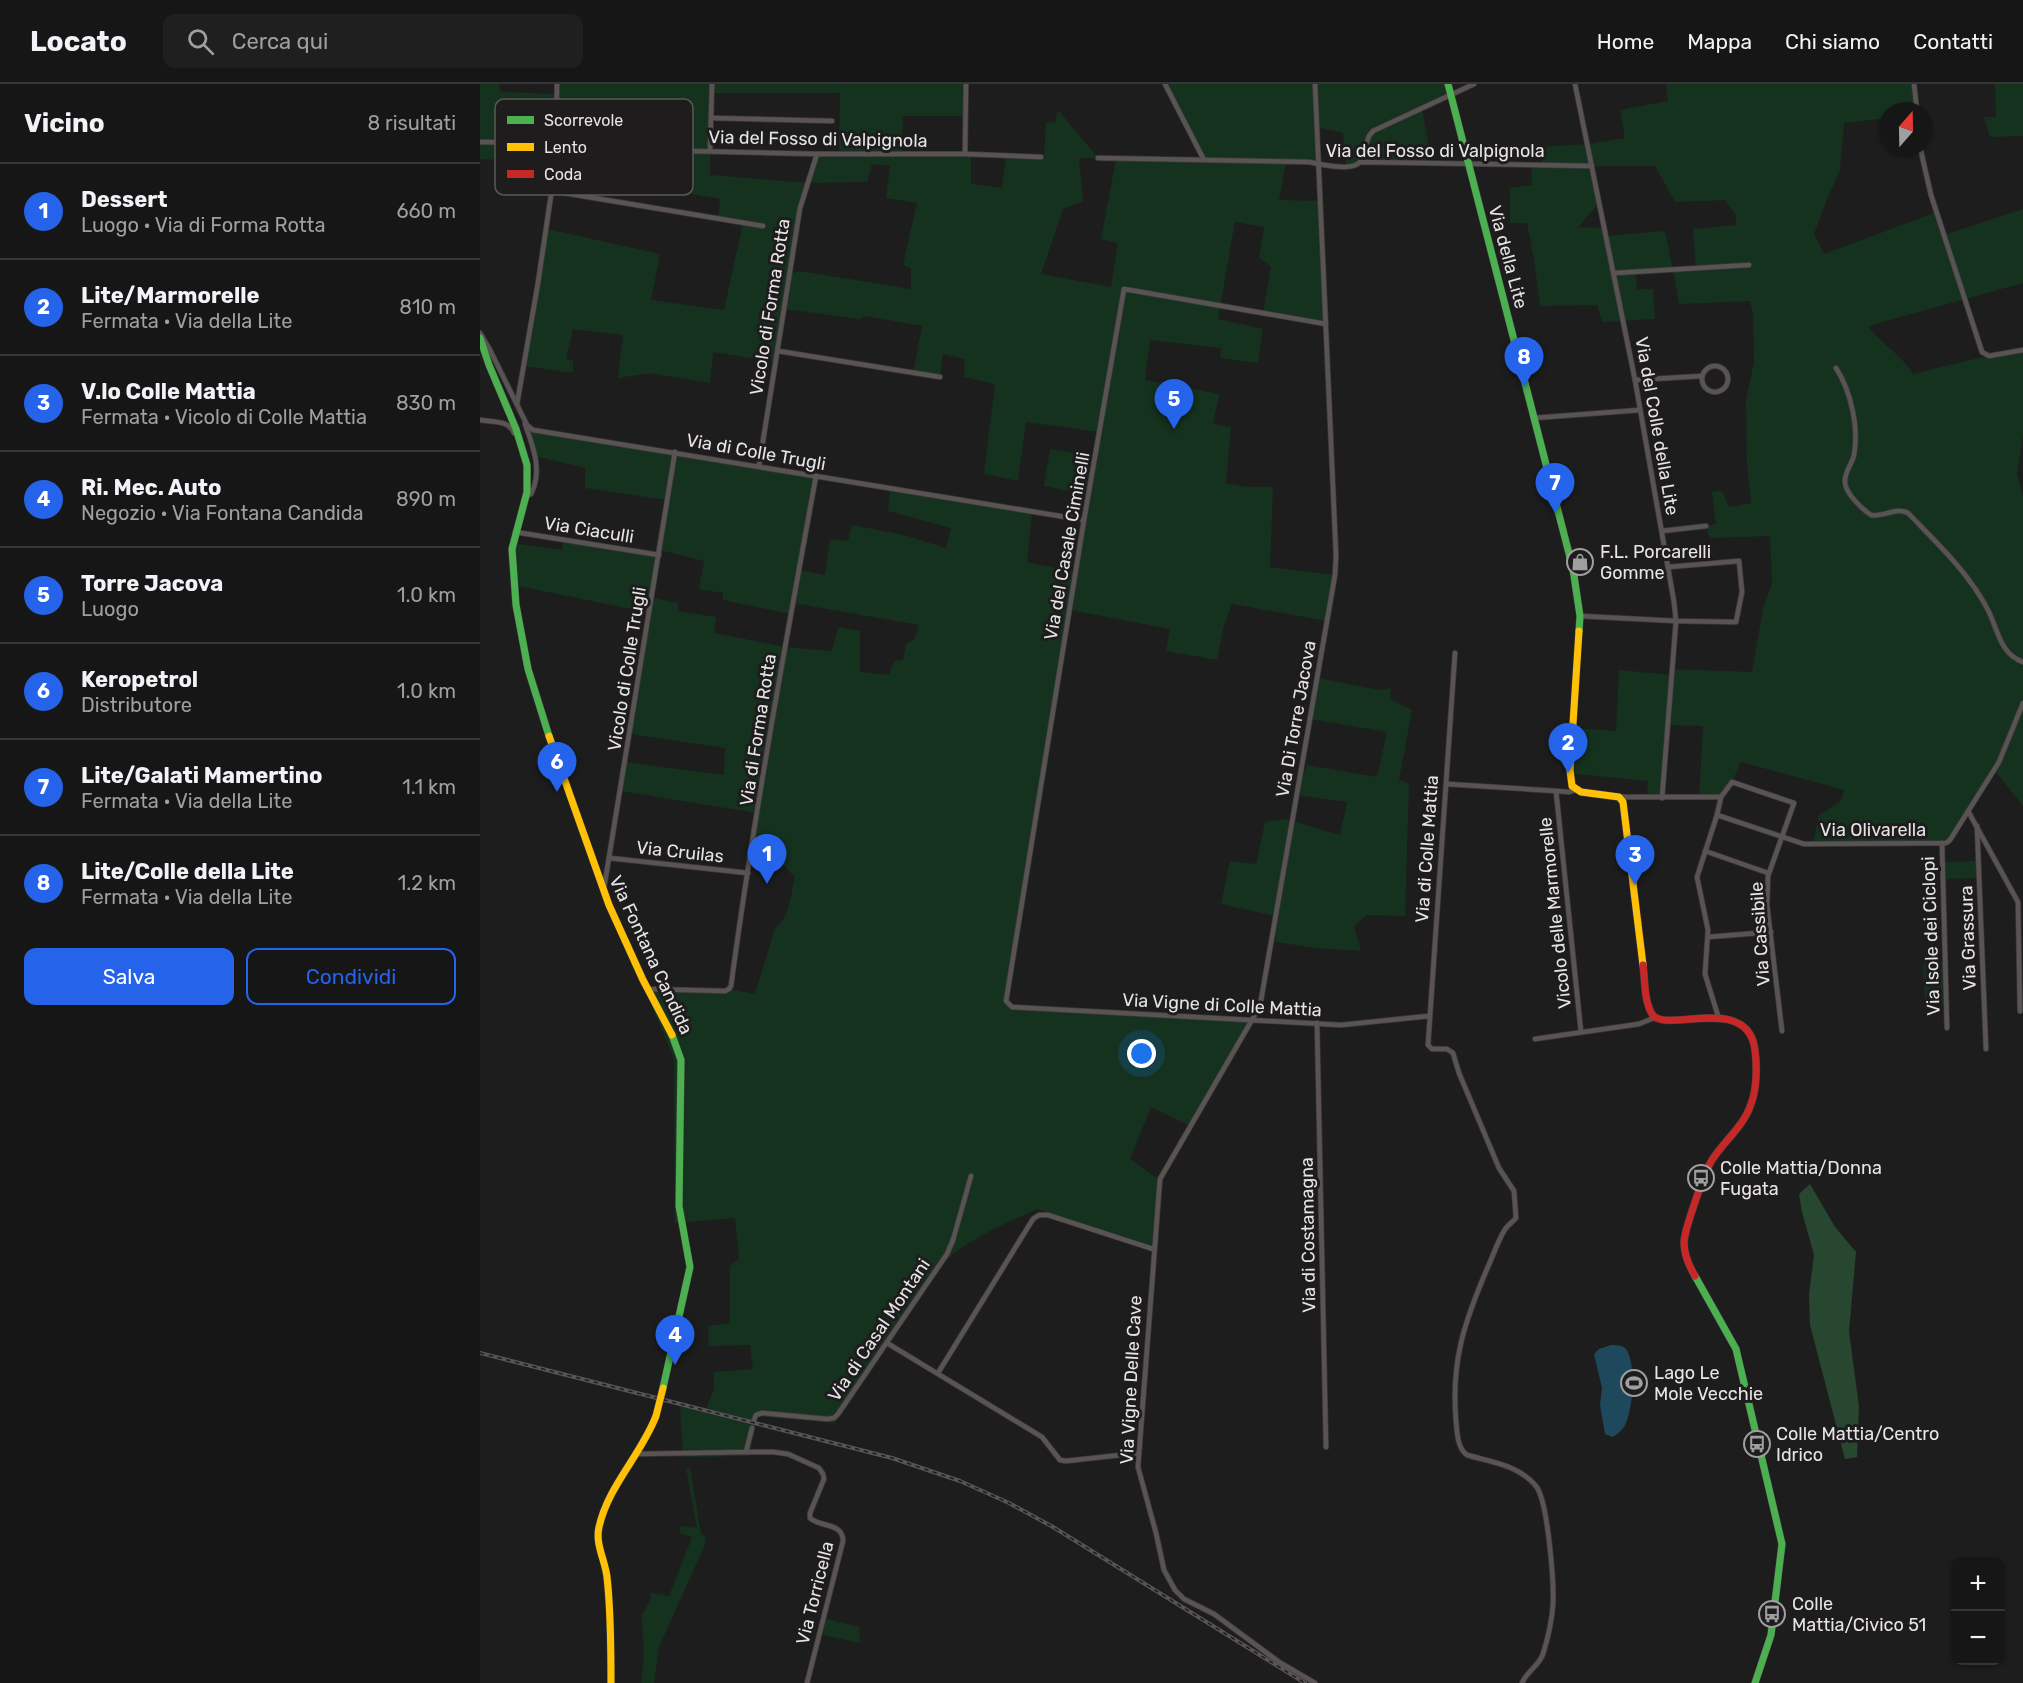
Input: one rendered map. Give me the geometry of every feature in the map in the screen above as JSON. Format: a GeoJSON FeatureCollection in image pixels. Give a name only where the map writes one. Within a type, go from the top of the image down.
{"type":"FeatureCollection","features":[{"type":"Feature","properties":{"kind":"street"},"geometry":{"type":"LineString","coordinates":[[710,151],[712,84]]}},
{"type":"Feature","properties":{"kind":"street"},"geometry":{"type":"LineString","coordinates":[[965,154],[966,84]]}},
{"type":"Feature","properties":{"kind":"street"},"geometry":{"type":"LineString","coordinates":[[1165,84],[1204,160]]}},
{"type":"Feature","properties":{"kind":"street","name":"Via Di Torre Jacova"},"geometry":{"type":"LineString","coordinates":[[1153,1249],[1162,1174],[1254,1019],[1261,1001],[1335,575],[1336,555],[1315,84]]}},
{"type":"Feature","properties":{"kind":"street","name":"Via della Lite"},"geometry":{"type":"LineString","coordinates":[[1448,84],[1573,569],[1580,616],[1570,770],[1572,786],[1575,790]]}},
{"type":"Feature","properties":{"kind":"street"},"geometry":{"type":"LineString","coordinates":[[1360,162],[1372,132],[1474,84]]}},
{"type":"Feature","properties":{"kind":"street","name":"Via del Colle della Lite"},"geometry":{"type":"LineString","coordinates":[[1575,84],[1635,380],[1674,602],[1676,621],[1662,798]]}},
{"type":"Feature","properties":{"kind":"street"},"geometry":{"type":"LineString","coordinates":[[1914,84],[1916,102]]}},
{"type":"Feature","properties":{"kind":"street"},"geometry":{"type":"LineString","coordinates":[[711,118],[832,121]]}},
{"type":"Feature","properties":{"kind":"street","name":"Via del Fosso di Valpignola"},"geometry":{"type":"LineString","coordinates":[[480,142],[495,143]]}},
{"type":"Feature","properties":{"kind":"street","name":"Via del Fosso di Valpignola"},"geometry":{"type":"LineString","coordinates":[[693,150],[1041,157]]}},
{"type":"Feature","properties":{"kind":"street","name":"Vicolo di Forma Rotta"},"geometry":{"type":"LineString","coordinates":[[759,466],[800,206],[817,154]]}},
{"type":"Feature","properties":{"kind":"street"},"geometry":{"type":"LineString","coordinates":[[1922,156],[1931,195],[1982,352],[1989,356],[2023,350]]}},
{"type":"Feature","properties":{"kind":"street","name":"Via del Fosso di Valpignola"},"geometry":{"type":"LineString","coordinates":[[1098,158],[1310,162],[1318,165],[1354,167],[1360,162],[1592,166]]}},
{"type":"Feature","properties":{"kind":"street"},"geometry":{"type":"LineString","coordinates":[[517,404],[551,195]]}},
{"type":"Feature","properties":{"kind":"street"},"geometry":{"type":"LineString","coordinates":[[581,195],[762,226]]}},
{"type":"Feature","properties":{"kind":"street"},"geometry":{"type":"LineString","coordinates":[[1614,273],[1749,265]]}},
{"type":"Feature","properties":{"kind":"street","name":"Via del Casale Ciminelli"},"geometry":{"type":"LineString","coordinates":[[1012,1007],[1007,1004],[1006,998],[1084,520],[1125,290],[1326,324]]}},
{"type":"Feature","properties":{"kind":"street"},"geometry":{"type":"LineString","coordinates":[[480,333],[517,404],[533,448],[536,468],[534,489],[526,496]]}},
{"type":"Feature","properties":{"kind":"street","name":"Via Fontana Candida"},"geometry":{"type":"LineString","coordinates":[[480,338],[486,360],[516,429],[527,461],[526,496],[512,545],[513,578],[527,666],[603,891],[647,989],[676,1042],[681,1057],[679,1206],[690,1267],[654,1415],[646,1438],[610,1500],[598,1532],[598,1543],[607,1577],[611,1683]]}},
{"type":"Feature","properties":{"kind":"street"},"geometry":{"type":"LineString","coordinates":[[778,351],[940,377]]}},
{"type":"Feature","properties":{"kind":"street"},"geometry":{"type":"LineString","coordinates":[[1716,366],[1726,372],[1728,380],[1721,390],[1713,392],[1706,388],[1702,376],[1708,367],[1716,366]]}},
{"type":"Feature","properties":{"kind":"street"},"geometry":{"type":"LineString","coordinates":[[1836,368],[1845,386],[1854,426],[1854,455],[1845,480],[1848,491],[1871,515],[1878,516],[1900,510],[1908,513],[1965,574],[1987,608],[2005,650],[2013,658],[2023,662]]}},
{"type":"Feature","properties":{"kind":"street"},"geometry":{"type":"LineString","coordinates":[[1635,380],[1702,376]]}},
{"type":"Feature","properties":{"kind":"street"},"geometry":{"type":"LineString","coordinates":[[1534,418],[1640,410]]}},
{"type":"Feature","properties":{"kind":"street","name":"Via di Colle Trugli"},"geometry":{"type":"LineString","coordinates":[[522,416],[528,427],[536,430],[1084,520]]}},
{"type":"Feature","properties":{"kind":"street"},"geometry":{"type":"LineString","coordinates":[[480,420],[510,426],[520,453],[527,461]]}},
{"type":"Feature","properties":{"kind":"street","name":"Vicolo di Colle Trugli"},"geometry":{"type":"LineString","coordinates":[[603,891],[675,452]]}},
{"type":"Feature","properties":{"kind":"street","name":"Via di Forma Rotta"},"geometry":{"type":"LineString","coordinates":[[647,989],[729,989],[785,647],[816,476]]}},
{"type":"Feature","properties":{"kind":"street"},"geometry":{"type":"LineString","coordinates":[[1662,531],[1706,526]]}},
{"type":"Feature","properties":{"kind":"street","name":"Via Ciaculli"},"geometry":{"type":"LineString","coordinates":[[515,532],[659,555]]}},
{"type":"Feature","properties":{"kind":"street"},"geometry":{"type":"LineString","coordinates":[[1580,616],[1736,622],[1742,592],[1739,561],[1668,567]]}},
{"type":"Feature","properties":{"kind":"street","name":"Via di Colle Mattia"},"geometry":{"type":"LineString","coordinates":[[1455,653],[1429,1016],[1429,1048],[1449,1049],[1454,1054],[1459,1073],[1499,1168],[1515,1191],[1516,1219],[1504,1231],[1461,1338],[1456,1374],[1455,1406],[1458,1436],[1464,1453],[1518,1470],[1537,1487],[1544,1505],[1553,1593],[1552,1613],[1542,1657],[1522,1683]]}},
{"type":"Feature","properties":{"kind":"street","name":"Via Olivarella"},"geometry":{"type":"LineString","coordinates":[[1717,815],[1804,844],[1942,843],[1950,840],[2000,762],[2023,703]]}},
{"type":"Feature","properties":{"kind":"street","name":"Via Cassibile"},"geometry":{"type":"LineString","coordinates":[[1720,797],[1732,782],[1794,802],[1768,873],[1767,905],[1782,1031]]}},
{"type":"Feature","properties":{"kind":"street"},"geometry":{"type":"LineString","coordinates":[[1447,784],[1569,792],[1575,790],[1620,797],[1720,797],[1717,815],[1697,880],[1708,930],[1705,974],[1719,1019]]}},
{"type":"Feature","properties":{"kind":"street","name":"Vicolo delle Marmorelle"},"geometry":{"type":"LineString","coordinates":[[1556,791],[1581,1032]]}},
{"type":"Feature","properties":{"kind":"street"},"geometry":{"type":"LineString","coordinates":[[1620,797],[1626,814],[1650,1012],[1654,1018],[1662,1021],[1699,1017],[1741,1025],[1751,1035],[1755,1060],[1754,1094],[1748,1114],[1716,1153],[1710,1164],[1686,1229],[1684,1246],[1689,1266],[1737,1352],[1782,1544],[1771,1635],[1755,1683]]}},
{"type":"Feature","properties":{"kind":"street"},"geometry":{"type":"LineString","coordinates":[[1968,811],[2018,902],[2020,1011]]}},
{"type":"Feature","properties":{"kind":"street","name":"Via Grassura"},"geometry":{"type":"LineString","coordinates":[[1977,826],[1986,1049]]}},
{"type":"Feature","properties":{"kind":"street","name":"Via Isole dei Ciclopi"},"geometry":{"type":"LineString","coordinates":[[1942,843],[1947,1028]]}},
{"type":"Feature","properties":{"kind":"street"},"geometry":{"type":"LineString","coordinates":[[1705,851],[1768,873]]}},
{"type":"Feature","properties":{"kind":"street","name":"Via Cruilas"},"geometry":{"type":"LineString","coordinates":[[609,858],[748,873]]}},
{"type":"Feature","properties":{"kind":"street"},"geometry":{"type":"LineString","coordinates":[[1708,937],[1771,932]]}},
{"type":"Feature","properties":{"kind":"street","name":"Via Vigne di Colle Mattia"},"geometry":{"type":"LineString","coordinates":[[1012,1007],[1349,1025],[1429,1016]]}},
{"type":"Feature","properties":{"kind":"street"},"geometry":{"type":"LineString","coordinates":[[1536,1039],[1639,1024],[1654,1018]]}},
{"type":"Feature","properties":{"kind":"street","name":"Via di Costamagna"},"geometry":{"type":"LineString","coordinates":[[1317,1023],[1326,1447]]}},
{"type":"Feature","properties":{"kind":"street","name":"Via di Casal Montani"},"geometry":{"type":"LineString","coordinates":[[754,1420],[756,1415],[762,1413],[825,1419],[835,1417],[949,1249],[971,1176]]}},
{"type":"Feature","properties":{"kind":"street"},"geometry":{"type":"LineString","coordinates":[[938,1373],[1036,1216],[1048,1215],[1153,1249]]}},
{"type":"Feature","properties":{"kind":"street","name":"Via Vigne Delle Cave"},"geometry":{"type":"LineString","coordinates":[[1153,1249],[1139,1475],[1156,1531],[1164,1570],[1172,1586],[1183,1598],[1210,1612],[1277,1660],[1315,1683]]}},
{"type":"Feature","properties":{"kind":"street"},"geometry":{"type":"LineString","coordinates":[[887,1343],[1039,1436],[1056,1458],[1064,1461],[1139,1453]]}},
{"type":"Feature","properties":{"kind":"street"},"geometry":{"type":"LineString","coordinates":[[637,1454],[746,1452],[752,1428]]}},
{"type":"Feature","properties":{"kind":"street","name":"Via Torricella"},"geometry":{"type":"LineString","coordinates":[[746,1452],[785,1453],[819,1468],[824,1479],[809,1517],[813,1522],[839,1529],[843,1534],[807,1683]]}},
{"type":"Feature","properties":{"kind":"green space"},"geometry":{"type":"Polygon","coordinates":[[[480,84],[499,84],[501,92],[555,94],[557,84],[966,84],[966,116],[903,116],[902,154],[971,155],[971,184],[1002,188],[1006,156],[1044,158],[1046,122],[1055,123],[1058,110],[1098,158],[1079,158],[1083,201],[1063,209],[1041,274],[1111,287],[1118,243],[1101,239],[1116,159],[1204,160],[1165,84],[1448,84],[1451,95],[1422,108],[1432,164],[1361,162],[1346,166],[1343,133],[1317,127],[1318,165],[1286,162],[1279,200],[1320,201],[1326,324],[1263,313],[1271,267],[1259,257],[1264,227],[1235,222],[1218,319],[1263,329],[1258,363],[1220,358],[1221,348],[1150,340],[1145,380],[1219,394],[1213,424],[1231,427],[1226,483],[1246,487],[1273,487],[1270,567],[1335,575],[1327,621],[1232,604],[1224,625],[1217,660],[1166,651],[1170,629],[1070,610],[1006,998],[1012,1007],[1254,1019],[1190,1126],[1151,1107],[1130,1159],[1158,1179],[1153,1246],[1037,1209],[988,1232],[954,1253],[944,1262],[841,1416],[834,1423],[758,1416],[749,1456],[683,1457],[680,1406],[706,1410],[714,1388],[714,1372],[753,1369],[750,1345],[709,1346],[708,1326],[730,1323],[730,1266],[739,1259],[735,1218],[675,1223],[674,1058],[644,988],[729,989],[755,994],[775,928],[787,912],[795,877],[767,847],[753,842],[757,813],[620,791],[625,762],[724,775],[725,748],[630,734],[650,613],[514,585],[512,543],[562,550],[563,539],[659,555],[653,598],[678,603],[678,611],[716,617],[714,633],[785,647],[832,651],[838,627],[860,631],[860,672],[889,675],[894,661],[903,660],[906,644],[914,640],[919,625],[793,603],[791,614],[723,600],[723,593],[699,589],[704,561],[660,550],[667,500],[585,488],[585,468],[535,456],[531,428],[816,476],[799,570],[825,575],[830,539],[848,541],[852,525],[904,535],[946,548],[951,528],[888,511],[890,489],[1032,512],[1027,562],[1075,572],[1089,495],[1044,486],[1050,449],[1095,456],[1100,432],[1026,422],[1018,481],[984,474],[995,384],[964,377],[965,359],[943,354],[940,377],[913,373],[922,326],[865,316],[860,319],[784,309],[776,362],[713,352],[710,383],[649,373],[618,378],[623,335],[573,329],[566,359],[573,361],[573,373],[524,366],[547,229],[660,254],[651,300],[724,310],[743,223],[718,219],[720,199],[693,194],[693,99],[495,99],[495,160],[480,159],[480,84]],[[712,93],[710,175],[807,183],[817,154],[839,154],[840,93],[712,93]],[[872,164],[867,182],[807,183],[790,274],[799,271],[911,289],[911,268],[903,265],[917,203],[886,198],[890,166],[872,164]]]}},
{"type":"Feature","properties":{"kind":"green space"},"geometry":{"type":"Polygon","coordinates":[[[1666,84],[1914,84],[1916,102],[1879,102],[1879,119],[1844,123],[1840,170],[1814,234],[1824,254],[1937,212],[1944,235],[2023,209],[2023,283],[1868,326],[1913,374],[1987,356],[2023,350],[2023,436],[2017,474],[2023,496],[2023,806],[1996,772],[1950,840],[1942,843],[1813,843],[1819,815],[1841,801],[1844,790],[1741,762],[1732,782],[1721,797],[1699,797],[1703,726],[1668,725],[1662,798],[1647,798],[1648,781],[1568,773],[1572,728],[1616,731],[1619,670],[1671,675],[1672,669],[1752,672],[1763,608],[1772,584],[1770,536],[1710,538],[1706,526],[1716,524],[1712,492],[1722,491],[1729,507],[1751,503],[1747,467],[1746,400],[1754,362],[1753,315],[1750,301],[1679,304],[1673,270],[1635,272],[1637,289],[1653,289],[1655,319],[1602,322],[1597,305],[1540,306],[1527,223],[1510,223],[1510,188],[1532,185],[1531,165],[1543,165],[1539,147],[1588,144],[1625,138],[1620,110],[1668,101],[1666,84]],[[1593,166],[1600,202],[1578,227],[1605,228],[1607,236],[1665,231],[1673,270],[1696,268],[1693,229],[1736,225],[1736,215],[1725,200],[1675,202],[1655,166],[1593,166]]]}},
{"type":"Feature","properties":{"kind":"green space"},"geometry":{"type":"Polygon","coordinates":[[[1995,84],[2023,84],[2023,136],[1990,137],[1984,117],[1996,117],[1995,84]]]}},
{"type":"Feature","properties":{"kind":"green space"},"geometry":{"type":"Polygon","coordinates":[[[1317,678],[1380,690],[1391,688],[1390,699],[1412,710],[1399,780],[1409,783],[1405,916],[1367,915],[1354,926],[1361,951],[1315,948],[1276,942],[1276,916],[1221,904],[1230,861],[1256,864],[1265,822],[1285,819],[1340,835],[1347,802],[1297,795],[1307,765],[1377,777],[1387,732],[1310,719],[1317,678]]]}},
{"type":"Feature","properties":{"kind":"green space"},"geometry":{"type":"Polygon","coordinates":[[[1976,861],[1977,878],[1945,879],[1944,862],[1976,861]]]}},
{"type":"Feature","properties":{"kind":"green space"},"geometry":{"type":"Polygon","coordinates":[[[1943,962],[1944,1005],[1925,1006],[1923,963],[1943,962]]]}},
{"type":"Feature","properties":{"kind":"green space"},"geometry":{"type":"Polygon","coordinates":[[[1810,1184],[1835,1227],[1856,1252],[1849,1331],[1859,1407],[1857,1457],[1845,1459],[1810,1325],[1809,1294],[1814,1255],[1799,1194],[1810,1184]]]}},
{"type":"Feature","properties":{"kind":"green space"},"geometry":{"type":"Polygon","coordinates":[[[686,1468],[690,1468],[700,1528],[702,1535],[705,1535],[706,1542],[659,1647],[654,1683],[641,1683],[644,1650],[641,1616],[651,1600],[650,1593],[669,1596],[692,1537],[680,1533],[679,1526],[697,1528],[686,1468]]]}},
{"type":"Feature","properties":{"kind":"green space"},"geometry":{"type":"Polygon","coordinates":[[[826,1619],[859,1627],[860,1643],[823,1635],[826,1619]]]}},
{"type":"Feature","properties":{"kind":"water","name":"Lago Le Mole Vecchie"},"geometry":{"type":"Polygon","coordinates":[[[1611,1345],[1625,1348],[1629,1354],[1632,1375],[1630,1411],[1623,1428],[1613,1437],[1605,1434],[1600,1405],[1602,1388],[1594,1354],[1599,1349],[1611,1345]]]}},
{"type":"Feature","properties":{"kind":"railway"},"geometry":{"type":"LineString","coordinates":[[480,1353],[892,1458],[960,1481],[1009,1503],[1053,1527],[1305,1683]]}},
{"type":"Feature","properties":{"kind":"traffic: fast"},"geometry":{"type":"LineString","coordinates":[[1448,84],[1573,569],[1580,616],[1579,631]]}},
{"type":"Feature","properties":{"kind":"traffic: fast"},"geometry":{"type":"LineString","coordinates":[[480,338],[516,429],[527,465],[527,492],[512,549],[516,605],[528,669],[549,736]]}},
{"type":"Feature","properties":{"kind":"traffic: fast"},"geometry":{"type":"LineString","coordinates":[[663,1388],[690,1267],[679,1206],[681,1060],[672,1035]]}},
{"type":"Feature","properties":{"kind":"traffic: fast"},"geometry":{"type":"LineString","coordinates":[[1695,1276],[1736,1349],[1782,1544],[1771,1635],[1755,1683]]}},
{"type":"Feature","properties":{"kind":"traffic: slow"},"geometry":{"type":"LineString","coordinates":[[1579,631],[1570,770],[1572,786],[1581,792],[1619,797],[1623,802],[1643,965]]}},
{"type":"Feature","properties":{"kind":"traffic: slow"},"geometry":{"type":"LineString","coordinates":[[549,736],[609,905],[643,980],[672,1035]]}},
{"type":"Feature","properties":{"kind":"traffic: slow"},"geometry":{"type":"LineString","coordinates":[[656,1416],[663,1388]]}},
{"type":"Feature","properties":{"kind":"traffic: slow"},"geometry":{"type":"LineString","coordinates":[[611,1683],[608,1590],[598,1540],[599,1527],[603,1512],[617,1484],[656,1416]]}},
{"type":"Feature","properties":{"kind":"traffic: jam"},"geometry":{"type":"LineString","coordinates":[[1643,965],[1646,997],[1652,1014],[1660,1019],[1705,1018],[1738,1023],[1749,1033],[1755,1050],[1756,1077],[1748,1112],[1712,1160],[1700,1187],[1688,1225],[1684,1246],[1695,1276]]}},
{"type":"Feature","properties":{"kind":"place","name":"Lite/Colle della Lite"},"geometry":{"type":"Point","coordinates":[1524,387]}},
{"type":"Feature","properties":{"kind":"place","name":"Torre Jacova"},"geometry":{"type":"Point","coordinates":[1174,429]}},
{"type":"Feature","properties":{"kind":"place","name":"Lite/Galati Mamertino"},"geometry":{"type":"Point","coordinates":[1555,513]}},
{"type":"Feature","properties":{"kind":"place","name":"F.L. Porcarelli Gomme"},"geometry":{"type":"Point","coordinates":[1580,562]}},
{"type":"Feature","properties":{"kind":"place","name":"Lite/Marmorelle"},"geometry":{"type":"Point","coordinates":[1568,773]}},
{"type":"Feature","properties":{"kind":"place","name":"Keropetrol"},"geometry":{"type":"Point","coordinates":[557,792]}},
{"type":"Feature","properties":{"kind":"place","name":"Dessert"},"geometry":{"type":"Point","coordinates":[767,884]}},
{"type":"Feature","properties":{"kind":"place","name":"V.lo Colle Mattia"},"geometry":{"type":"Point","coordinates":[1635,885]}},
{"type":"Feature","properties":{"kind":"place","name":"Colle Mattia/Donna Fugata"},"geometry":{"type":"Point","coordinates":[1701,1178]}},
{"type":"Feature","properties":{"kind":"place","name":"Ri. Mec. Auto"},"geometry":{"type":"Point","coordinates":[675,1365]}},
{"type":"Feature","properties":{"kind":"place","name":"Lago Le Mole Vecchie"},"geometry":{"type":"Point","coordinates":[1634,1383]}},
{"type":"Feature","properties":{"kind":"place","name":"Colle Mattia/Centro Idrico"},"geometry":{"type":"Point","coordinates":[1757,1444]}},
{"type":"Feature","properties":{"kind":"place","name":"Colle Mattia/Civico 51"},"geometry":{"type":"Point","coordinates":[1772,1614]}}]}
